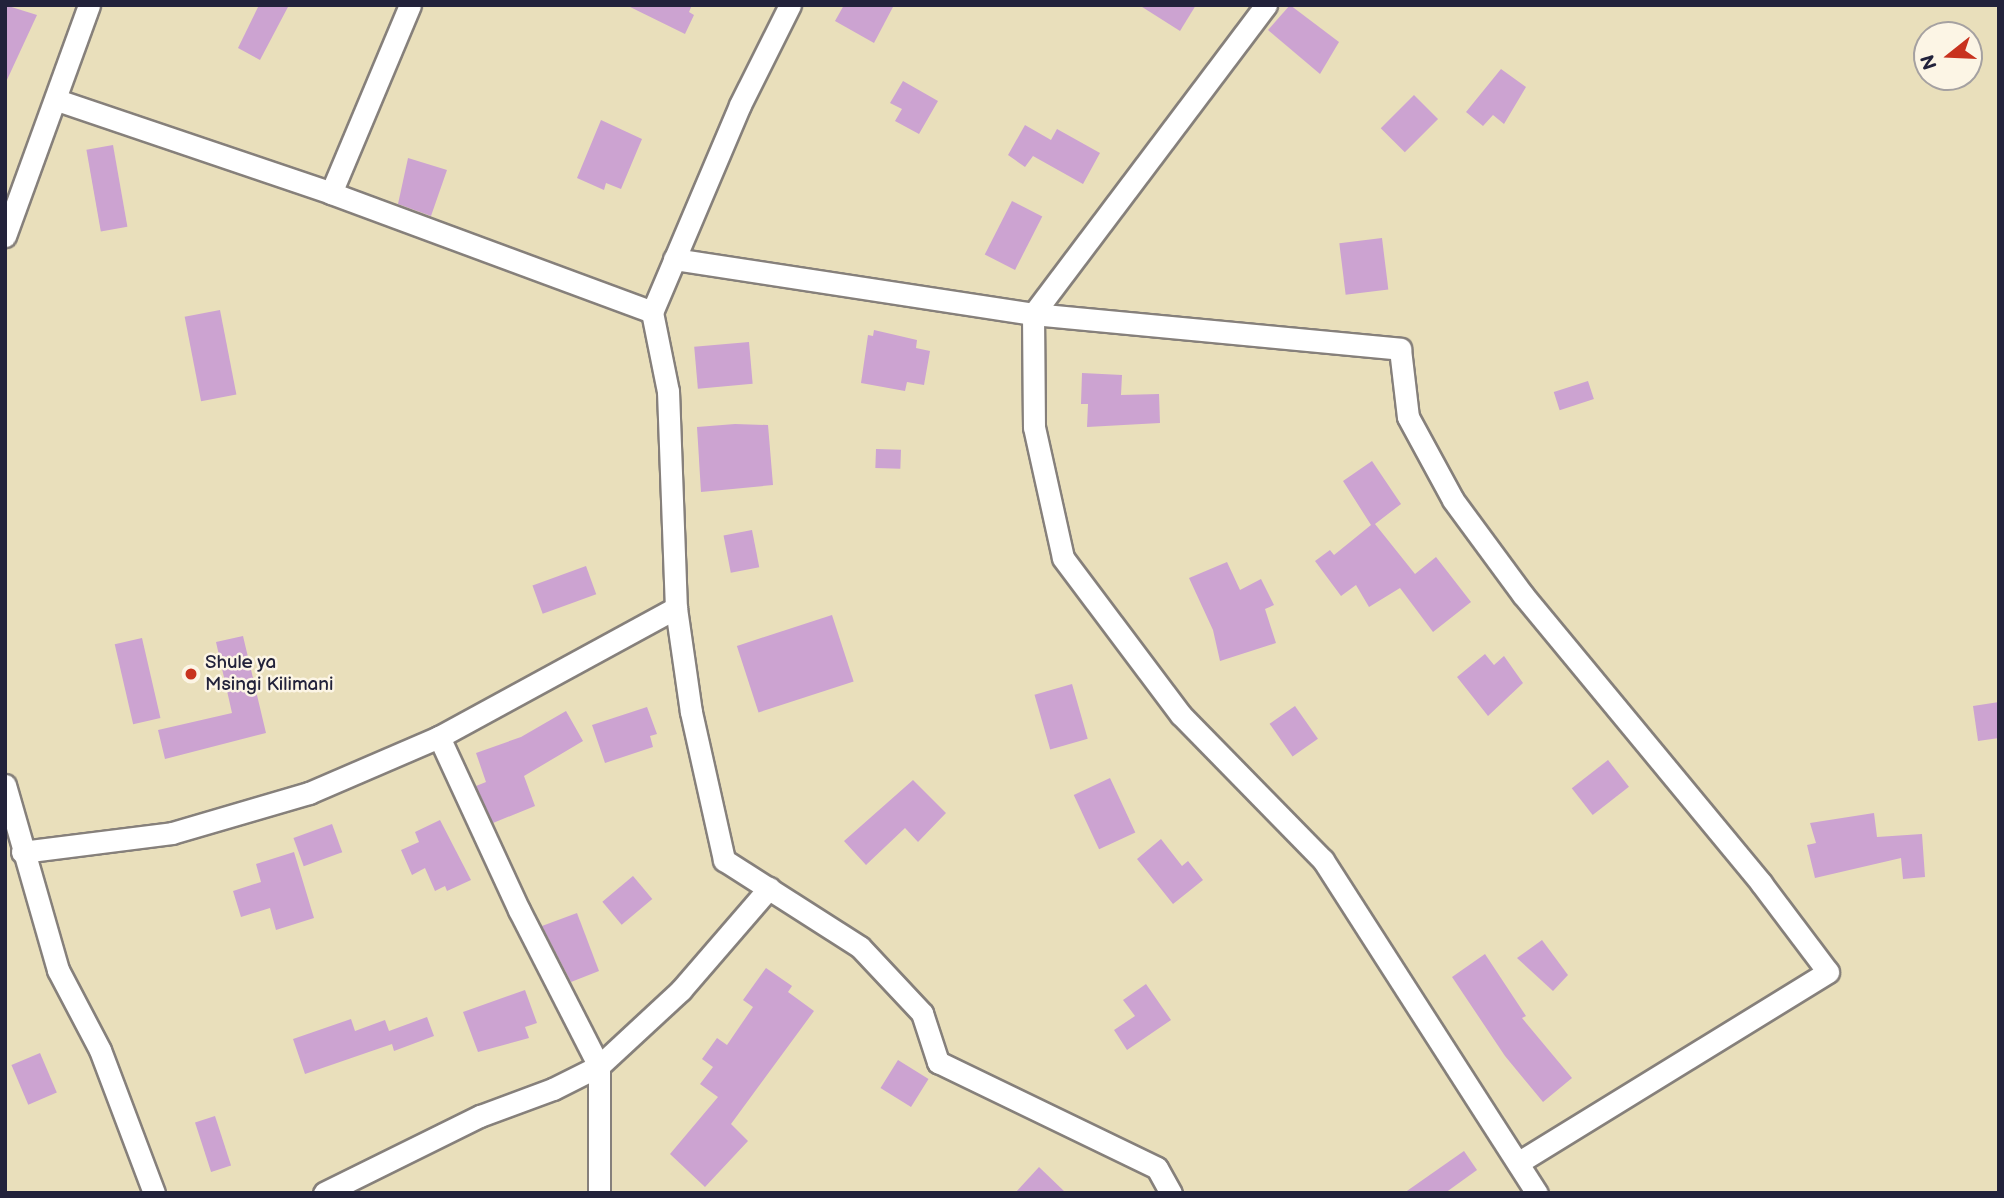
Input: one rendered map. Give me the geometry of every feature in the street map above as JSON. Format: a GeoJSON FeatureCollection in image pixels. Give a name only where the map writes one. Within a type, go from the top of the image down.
{"type":"FeatureCollection","features":[{"type":"Feature","properties":{"kind":"street"},"geometry":{"type":"LineString","coordinates":[[5,236],[57,100],[89,5]]}},
{"type":"Feature","properties":{"kind":"street"},"geometry":{"type":"LineString","coordinates":[[331,193],[410,5]]}},
{"type":"Feature","properties":{"kind":"street"},"geometry":{"type":"LineString","coordinates":[[790,5],[740,105],[652,312],[668,391],[676,608],[691,712],[724,860],[860,947],[922,1013],[938,1062],[1157,1168],[1171,1193]]}},
{"type":"Feature","properties":{"kind":"street"},"geometry":{"type":"LineString","coordinates":[[1266,5],[1033,314],[1034,427],[1063,558],[1181,715],[1323,860],[1537,1193]]}},
{"type":"Feature","properties":{"kind":"street"},"geometry":{"type":"LineString","coordinates":[[57,100],[331,193],[652,312]]}},
{"type":"Feature","properties":{"kind":"street"},"geometry":{"type":"LineString","coordinates":[[674,259],[1033,314],[1400,349],[1408,417],[1453,500],[1523,595],[1760,883],[1828,972],[1518,1163]]}},
{"type":"Feature","properties":{"kind":"street"},"geometry":{"type":"LineString","coordinates":[[22,852],[172,833],[309,793],[439,737],[676,608]]}},
{"type":"Feature","properties":{"kind":"street"},"geometry":{"type":"LineString","coordinates":[[439,737],[519,911],[599,1066],[599,1193]]}},
{"type":"Feature","properties":{"kind":"street"},"geometry":{"type":"LineString","coordinates":[[5,785],[22,852],[58,970],[100,1050],[154,1193]]}},
{"type":"Feature","properties":{"kind":"street"},"geometry":{"type":"LineString","coordinates":[[324,1193],[480,1116],[553,1089],[599,1066],[681,990],[769,888]]}},
{"type":"Feature","properties":{"kind":"building"},"geometry":{"type":"Polygon","coordinates":[[[5,5],[37,15],[6,82],[5,82],[5,5]]]}},
{"type":"Feature","properties":{"kind":"building"},"geometry":{"type":"Polygon","coordinates":[[[259,5],[289,5],[260,60],[238,48],[259,5]]]}},
{"type":"Feature","properties":{"kind":"building"},"geometry":{"type":"Polygon","coordinates":[[[626,5],[692,5],[689,12],[694,15],[685,34],[626,5]]]}},
{"type":"Feature","properties":{"kind":"building"},"geometry":{"type":"Polygon","coordinates":[[[844,5],[894,5],[874,43],[835,21],[844,5]]]}},
{"type":"Feature","properties":{"kind":"building"},"geometry":{"type":"Polygon","coordinates":[[[1139,5],[1196,5],[1180,31],[1139,5]]]}},
{"type":"Feature","properties":{"kind":"building"},"geometry":{"type":"Polygon","coordinates":[[[1290,5],[1339,42],[1320,74],[1268,30],[1290,5]]]}},
{"type":"Feature","properties":{"kind":"building"},"geometry":{"type":"Polygon","coordinates":[[[1501,69],[1526,87],[1504,124],[1493,115],[1483,126],[1466,112],[1501,69]]]}},
{"type":"Feature","properties":{"kind":"building"},"geometry":{"type":"Polygon","coordinates":[[[903,81],[938,101],[919,134],[895,121],[902,109],[890,103],[903,81]]]}},
{"type":"Feature","properties":{"kind":"building"},"geometry":{"type":"Polygon","coordinates":[[[1414,95],[1438,119],[1405,152],[1381,128],[1414,95]]]}},
{"type":"Feature","properties":{"kind":"building"},"geometry":{"type":"Polygon","coordinates":[[[601,120],[642,139],[621,189],[606,183],[604,190],[577,178],[601,120]]]}},
{"type":"Feature","properties":{"kind":"building"},"geometry":{"type":"Polygon","coordinates":[[[1025,125],[1051,140],[1057,129],[1100,153],[1083,184],[1033,156],[1025,167],[1008,155],[1025,125]]]}},
{"type":"Feature","properties":{"kind":"building"},"geometry":{"type":"Polygon","coordinates":[[[113,145],[127,227],[101,231],[86,150],[113,145]]]}},
{"type":"Feature","properties":{"kind":"building"},"geometry":{"type":"Polygon","coordinates":[[[408,158],[447,170],[431,216],[398,204],[408,158]]]}},
{"type":"Feature","properties":{"kind":"building"},"geometry":{"type":"Polygon","coordinates":[[[1012,201],[1042,216],[1015,270],[985,254],[1012,201]]]}},
{"type":"Feature","properties":{"kind":"building"},"geometry":{"type":"Polygon","coordinates":[[[1382,238],[1388,290],[1346,295],[1339,243],[1382,238]]]}},
{"type":"Feature","properties":{"kind":"building"},"geometry":{"type":"Polygon","coordinates":[[[220,310],[236,394],[201,401],[185,317],[220,310]]]}},
{"type":"Feature","properties":{"kind":"building"},"geometry":{"type":"Polygon","coordinates":[[[874,330],[917,340],[916,348],[930,351],[924,385],[907,382],[905,391],[861,383],[868,335],[873,336],[874,330]]]}},
{"type":"Feature","properties":{"kind":"building"},"geometry":{"type":"Polygon","coordinates":[[[749,342],[753,384],[698,389],[694,347],[749,342]]]}},
{"type":"Feature","properties":{"kind":"building"},"geometry":{"type":"Polygon","coordinates":[[[1082,373],[1122,375],[1121,395],[1159,394],[1160,423],[1087,427],[1088,404],[1081,404],[1082,373]]]}},
{"type":"Feature","properties":{"kind":"building"},"geometry":{"type":"Polygon","coordinates":[[[1588,381],[1594,399],[1560,410],[1554,392],[1588,381]]]}},
{"type":"Feature","properties":{"kind":"building"},"geometry":{"type":"Polygon","coordinates":[[[768,425],[773,485],[701,492],[697,427],[768,425]]]}},
{"type":"Feature","properties":{"kind":"building"},"geometry":{"type":"Polygon","coordinates":[[[876,449],[901,450],[900,469],[875,468],[876,449]]]}},
{"type":"Feature","properties":{"kind":"building"},"geometry":{"type":"Polygon","coordinates":[[[1372,461],[1401,504],[1375,524],[1415,574],[1436,557],[1471,602],[1433,632],[1400,588],[1369,607],[1356,585],[1341,596],[1315,561],[1330,550],[1334,555],[1371,525],[1343,481],[1372,461]]]}},
{"type":"Feature","properties":{"kind":"building"},"geometry":{"type":"Polygon","coordinates":[[[752,530],[759,567],[731,573],[724,536],[752,530]]]}},
{"type":"Feature","properties":{"kind":"building"},"geometry":{"type":"Polygon","coordinates":[[[1227,562],[1240,590],[1261,579],[1274,605],[1265,609],[1276,643],[1220,661],[1213,630],[1189,578],[1227,562]]]}},
{"type":"Feature","properties":{"kind":"building"},"geometry":{"type":"Polygon","coordinates":[[[586,566],[596,594],[543,614],[532,585],[586,566]]]}},
{"type":"Feature","properties":{"kind":"building"},"geometry":{"type":"Polygon","coordinates":[[[832,615],[854,682],[759,712],[737,646],[832,615]]]}},
{"type":"Feature","properties":{"kind":"building"},"geometry":{"type":"Polygon","coordinates":[[[243,636],[266,733],[165,759],[158,730],[232,713],[216,642],[243,636]]]}},
{"type":"Feature","properties":{"kind":"building"},"geometry":{"type":"Polygon","coordinates":[[[142,638],[160,718],[133,724],[115,644],[142,638]]]}},
{"type":"Feature","properties":{"kind":"building"},"geometry":{"type":"Polygon","coordinates":[[[1485,654],[1494,665],[1504,656],[1523,683],[1488,716],[1457,677],[1485,654]]]}},
{"type":"Feature","properties":{"kind":"building"},"geometry":{"type":"Polygon","coordinates":[[[1072,684],[1088,739],[1050,750],[1035,695],[1072,684]]]}},
{"type":"Feature","properties":{"kind":"building"},"geometry":{"type":"Polygon","coordinates":[[[1999,702],[1999,738],[1978,741],[1973,706],[1999,702]]]}},
{"type":"Feature","properties":{"kind":"building"},"geometry":{"type":"Polygon","coordinates":[[[1295,706],[1318,739],[1293,757],[1270,724],[1295,706]]]}},
{"type":"Feature","properties":{"kind":"building"},"geometry":{"type":"Polygon","coordinates":[[[647,707],[657,734],[650,736],[653,747],[605,763],[592,725],[647,707]]]}},
{"type":"Feature","properties":{"kind":"building"},"geometry":{"type":"Polygon","coordinates":[[[566,711],[583,741],[524,776],[535,806],[493,823],[476,786],[486,782],[476,753],[521,737],[566,711]]]}},
{"type":"Feature","properties":{"kind":"building"},"geometry":{"type":"Polygon","coordinates":[[[1608,760],[1629,787],[1593,815],[1572,788],[1608,760]]]}},
{"type":"Feature","properties":{"kind":"building"},"geometry":{"type":"Polygon","coordinates":[[[1110,778],[1135,832],[1099,849],[1074,795],[1110,778]]]}},
{"type":"Feature","properties":{"kind":"building"},"geometry":{"type":"Polygon","coordinates":[[[913,780],[946,813],[918,842],[905,828],[866,865],[844,841],[913,780]]]}},
{"type":"Feature","properties":{"kind":"building"},"geometry":{"type":"Polygon","coordinates":[[[1874,813],[1877,837],[1922,834],[1925,877],[1903,879],[1901,858],[1815,878],[1807,845],[1816,843],[1810,823],[1874,813]]]}},
{"type":"Feature","properties":{"kind":"building"},"geometry":{"type":"Polygon","coordinates":[[[440,820],[471,880],[447,891],[445,886],[435,891],[425,868],[412,875],[401,850],[419,842],[415,832],[440,820]]]}},
{"type":"Feature","properties":{"kind":"building"},"geometry":{"type":"Polygon","coordinates":[[[332,824],[342,852],[304,866],[293,838],[332,824]]]}},
{"type":"Feature","properties":{"kind":"building"},"geometry":{"type":"Polygon","coordinates":[[[1161,839],[1182,866],[1188,861],[1203,880],[1173,904],[1137,859],[1161,839]]]}},
{"type":"Feature","properties":{"kind":"building"},"geometry":{"type":"Polygon","coordinates":[[[294,852],[314,918],[276,930],[270,908],[241,917],[233,891],[261,882],[256,864],[294,852]]]}},
{"type":"Feature","properties":{"kind":"building"},"geometry":{"type":"Polygon","coordinates":[[[633,876],[652,899],[622,925],[602,902],[633,876]]]}},
{"type":"Feature","properties":{"kind":"building"},"geometry":{"type":"Polygon","coordinates":[[[577,913],[599,971],[571,982],[542,926],[577,913]]]}},
{"type":"Feature","properties":{"kind":"building"},"geometry":{"type":"Polygon","coordinates":[[[1542,940],[1568,975],[1553,991],[1517,958],[1542,940]]]}},
{"type":"Feature","properties":{"kind":"building"},"geometry":{"type":"Polygon","coordinates":[[[1485,954],[1526,1016],[1522,1018],[1572,1078],[1543,1102],[1505,1056],[1452,977],[1485,954]]]}},
{"type":"Feature","properties":{"kind":"building"},"geometry":{"type":"Polygon","coordinates":[[[766,968],[792,986],[788,992],[814,1011],[731,1124],[748,1141],[705,1187],[670,1154],[718,1097],[700,1084],[713,1067],[702,1059],[717,1038],[727,1045],[753,1007],[743,1000],[766,968]]]}},
{"type":"Feature","properties":{"kind":"building"},"geometry":{"type":"Polygon","coordinates":[[[1146,984],[1171,1020],[1127,1050],[1114,1030],[1135,1016],[1123,1000],[1146,984]]]}},
{"type":"Feature","properties":{"kind":"building"},"geometry":{"type":"Polygon","coordinates":[[[525,990],[537,1023],[525,1027],[529,1038],[478,1052],[463,1012],[525,990]]]}},
{"type":"Feature","properties":{"kind":"building"},"geometry":{"type":"Polygon","coordinates":[[[427,1017],[434,1036],[394,1051],[392,1044],[305,1074],[293,1039],[351,1019],[355,1031],[385,1020],[389,1031],[427,1017]]]}},
{"type":"Feature","properties":{"kind":"building"},"geometry":{"type":"Polygon","coordinates":[[[40,1053],[57,1093],[28,1105],[11,1065],[40,1053]]]}},
{"type":"Feature","properties":{"kind":"building"},"geometry":{"type":"Polygon","coordinates":[[[898,1060],[929,1079],[911,1107],[881,1088],[898,1060]]]}},
{"type":"Feature","properties":{"kind":"building"},"geometry":{"type":"Polygon","coordinates":[[[215,1116],[231,1165],[211,1172],[195,1122],[215,1116]]]}},
{"type":"Feature","properties":{"kind":"building"},"geometry":{"type":"Polygon","coordinates":[[[1464,1151],[1477,1170],[1445,1193],[1404,1193],[1464,1151]]]}},
{"type":"Feature","properties":{"kind":"building"},"geometry":{"type":"Polygon","coordinates":[[[1039,1167],[1066,1193],[1015,1193],[1039,1167]]]}},
{"type":"Feature","properties":{"kind":"place","name":"Shule ya Msingi Kilimani"},"geometry":{"type":"Point","coordinates":[191,674]}}]}
